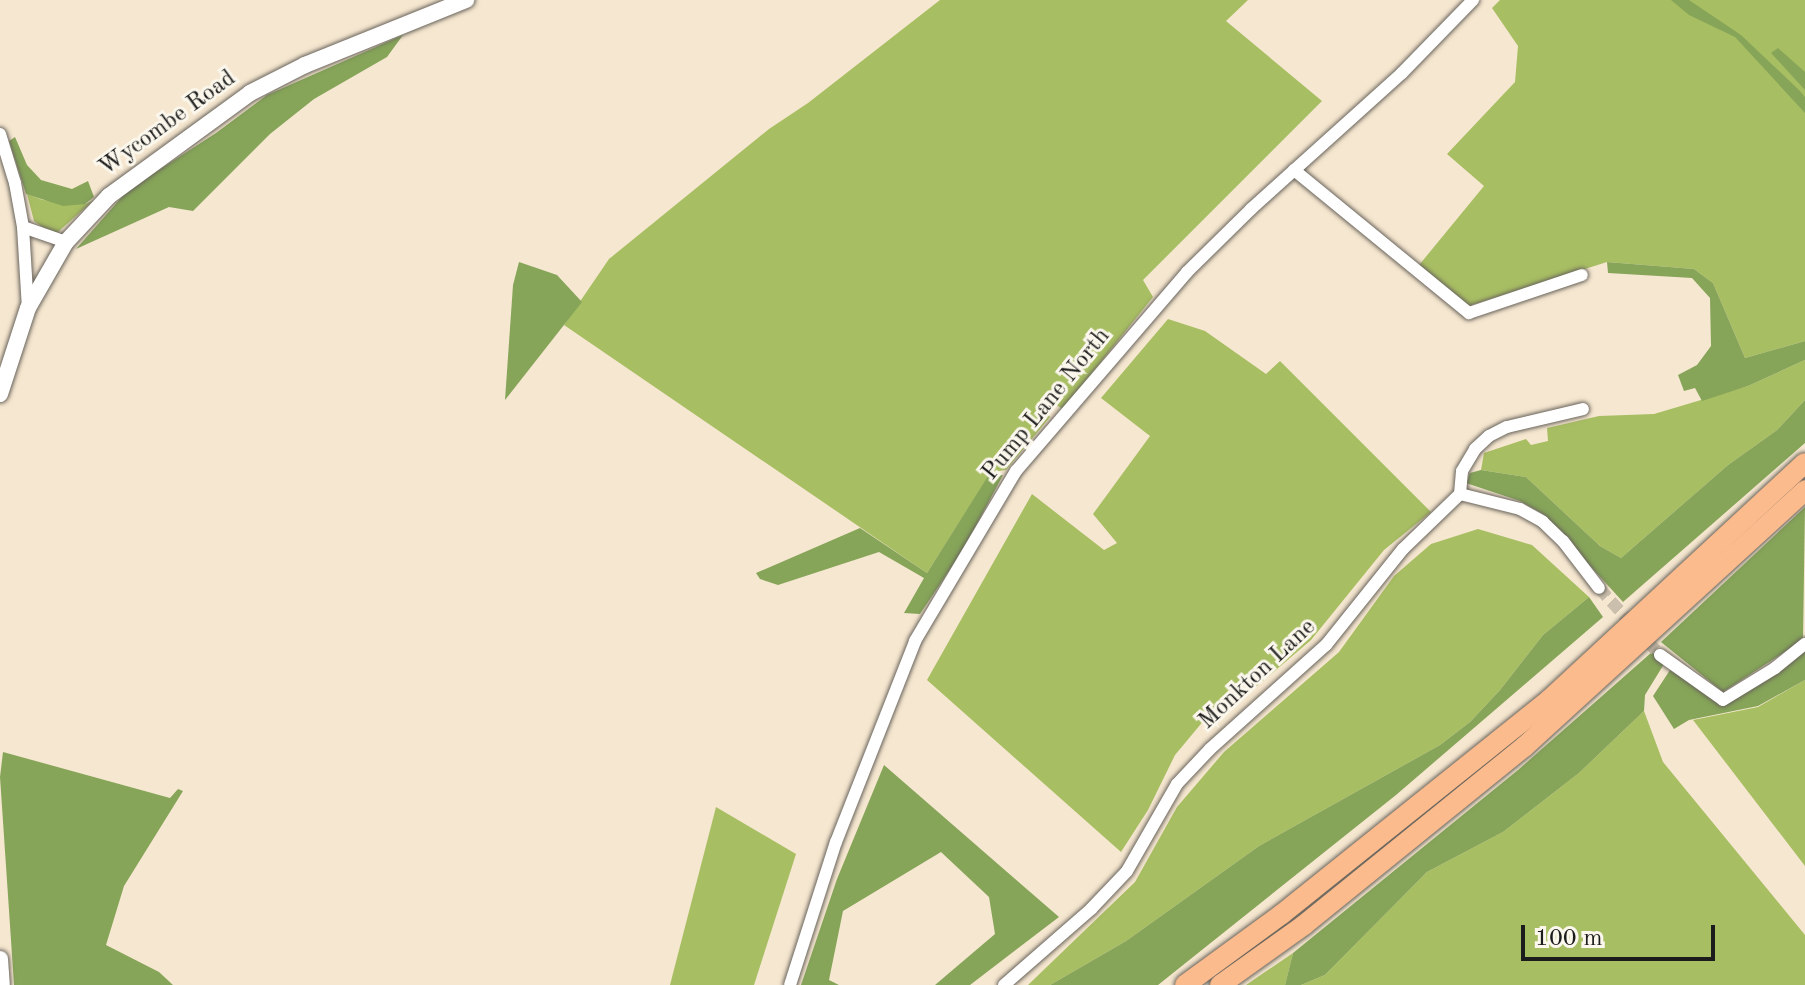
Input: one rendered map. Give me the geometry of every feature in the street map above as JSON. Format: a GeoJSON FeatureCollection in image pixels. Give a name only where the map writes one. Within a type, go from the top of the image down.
{"type":"FeatureCollection","features":[{"type":"Feature","properties":{"kind":"highway"},"geometry":{"type":"LineString","coordinates":[[1185,985],[1282,914],[1550,699],[1805,463]]}},
{"type":"Feature","properties":{"kind":"highway"},"geometry":{"type":"LineString","coordinates":[[1220,985],[1304,925],[1524,747],[1805,490]]}},
{"type":"Feature","properties":{"kind":"street","name":"Wycombe Road"},"geometry":{"type":"LineString","coordinates":[[0,394],[28,308],[66,242],[109,196],[250,93],[305,65],[466,0]]}},
{"type":"Feature","properties":{"kind":"street","name":"Pump Lane North"},"geometry":{"type":"LineString","coordinates":[[790,985],[836,842],[915,641],[1016,471],[1187,272],[1402,73],[1473,0]]}},
{"type":"Feature","properties":{"kind":"street"},"geometry":{"type":"LineString","coordinates":[[0,134],[15,183],[23,227],[28,308]]}},
{"type":"Feature","properties":{"kind":"street"},"geometry":{"type":"LineString","coordinates":[[1294,170],[1469,313],[1582,275]]}},
{"type":"Feature","properties":{"kind":"street"},"geometry":{"type":"LineString","coordinates":[[23,227],[66,242]]}},
{"type":"Feature","properties":{"kind":"street"},"geometry":{"type":"LineString","coordinates":[[1583,409],[1507,427],[1489,436],[1475,449],[1462,471],[1460,494],[1520,509],[1543,522],[1563,541],[1599,588]]}},
{"type":"Feature","properties":{"kind":"street","name":"Monkton Lane"},"geometry":{"type":"LineString","coordinates":[[1004,985],[1091,909],[1127,871],[1177,784],[1210,749],[1326,645],[1403,549],[1460,494]]}},
{"type":"Feature","properties":{"kind":"street"},"geometry":{"type":"LineString","coordinates":[[1660,655],[1723,700],[1775,668],[1805,644]]}},
{"type":"Feature","properties":{"kind":"street"},"geometry":{"type":"LineString","coordinates":[[0,959],[2,985]]}},
{"type":"Feature","properties":{"kind":"green space"},"geometry":{"type":"Polygon","coordinates":[[[940,0],[1248,0],[1226,21],[1322,101],[1143,280],[1153,297],[1063,409],[1044,398],[1040,403],[1050,417],[1006,470],[991,472],[927,573],[564,325],[609,259],[769,129],[808,103],[940,0]]]}},
{"type":"Feature","properties":{"kind":"green space"},"geometry":{"type":"Polygon","coordinates":[[[1500,0],[1805,0],[1805,341],[1745,358],[1713,283],[1694,269],[1607,262],[1468,306],[1415,270],[1484,186],[1447,154],[1515,82],[1518,46],[1492,8],[1500,0]]]}},
{"type":"Feature","properties":{"kind":"green space"},"geometry":{"type":"Polygon","coordinates":[[[1671,0],[1689,0],[1741,35],[1805,97],[1805,113],[1735,37],[1689,15],[1671,0]]]}},
{"type":"Feature","properties":{"kind":"green space"},"geometry":{"type":"Polygon","coordinates":[[[403,35],[387,57],[314,99],[270,134],[193,211],[169,207],[76,249],[128,190],[216,133],[267,95],[403,35]]]}},
{"type":"Feature","properties":{"kind":"green space"},"geometry":{"type":"Polygon","coordinates":[[[1778,48],[1805,72],[1805,90],[1771,53],[1778,48]]]}},
{"type":"Feature","properties":{"kind":"green space"},"geometry":{"type":"Polygon","coordinates":[[[15,137],[27,165],[41,180],[72,189],[88,181],[94,197],[85,204],[63,206],[26,194],[9,141],[15,137]]]}},
{"type":"Feature","properties":{"kind":"green space"},"geometry":{"type":"Polygon","coordinates":[[[27,194],[43,200],[85,204],[94,200],[58,232],[49,232],[34,221],[27,194]]]}},
{"type":"Feature","properties":{"kind":"green space"},"geometry":{"type":"Polygon","coordinates":[[[519,262],[557,275],[582,302],[505,400],[513,285],[519,262]]]}},
{"type":"Feature","properties":{"kind":"green space"},"geometry":{"type":"Polygon","coordinates":[[[1607,262],[1694,269],[1713,283],[1745,358],[1805,341],[1805,360],[1748,386],[1702,401],[1695,388],[1684,391],[1678,375],[1697,365],[1711,346],[1710,298],[1692,278],[1608,273],[1607,262]]]}},
{"type":"Feature","properties":{"kind":"green space"},"geometry":{"type":"Polygon","coordinates":[[[1168,319],[1205,331],[1266,374],[1280,361],[1431,512],[1384,550],[1311,640],[1257,686],[1235,683],[1175,755],[1148,810],[1121,852],[927,680],[1032,494],[1104,550],[1117,543],[1093,514],[1150,436],[1101,398],[1168,319]]]}},
{"type":"Feature","properties":{"kind":"green space"},"geometry":{"type":"Polygon","coordinates":[[[1805,360],[1805,400],[1777,430],[1728,465],[1621,558],[1600,546],[1526,477],[1481,470],[1484,453],[1526,439],[1531,445],[1548,441],[1547,428],[1599,416],[1654,414],[1748,386],[1805,360]]]}},
{"type":"Feature","properties":{"kind":"green space"},"geometry":{"type":"Polygon","coordinates":[[[1805,400],[1805,443],[1623,602],[1543,514],[1520,501],[1466,483],[1470,473],[1481,470],[1526,477],[1600,546],[1621,558],[1728,465],[1777,430],[1805,400]]]}},
{"type":"Feature","properties":{"kind":"green space"},"geometry":{"type":"Polygon","coordinates":[[[1003,475],[963,550],[920,614],[904,613],[924,578],[879,552],[778,585],[760,579],[756,573],[860,528],[927,573],[988,476],[1003,475]]]}},
{"type":"Feature","properties":{"kind":"green space"},"geometry":{"type":"Polygon","coordinates":[[[1805,507],[1803,640],[1723,692],[1661,642],[1805,507]]]}},
{"type":"Feature","properties":{"kind":"green space"},"geometry":{"type":"Polygon","coordinates":[[[1478,529],[1532,545],[1589,597],[1543,635],[1500,690],[1470,722],[1440,745],[1259,846],[1126,941],[1050,985],[1028,985],[1135,882],[1177,807],[1224,752],[1339,652],[1394,576],[1431,544],[1478,529]]]}},
{"type":"Feature","properties":{"kind":"green space"},"geometry":{"type":"Polygon","coordinates":[[[1589,597],[1603,617],[1396,795],[1158,985],[1050,985],[1126,941],[1259,846],[1440,745],[1470,722],[1500,690],[1543,635],[1589,597]]]}},
{"type":"Feature","properties":{"kind":"green space"},"geometry":{"type":"Polygon","coordinates":[[[1805,651],[1805,680],[1758,706],[1689,720],[1674,729],[1653,696],[1670,670],[1725,704],[1805,651]]]}},
{"type":"Feature","properties":{"kind":"green space"},"geometry":{"type":"Polygon","coordinates":[[[1652,652],[1664,664],[1645,695],[1644,711],[1579,773],[1503,832],[1427,872],[1325,975],[1301,985],[1285,985],[1293,953],[1518,770],[1652,652]]]}},
{"type":"Feature","properties":{"kind":"green space"},"geometry":{"type":"Polygon","coordinates":[[[1805,680],[1805,866],[1693,720],[1758,707],[1805,680]]]}},
{"type":"Feature","properties":{"kind":"green space"},"geometry":{"type":"Polygon","coordinates":[[[1644,711],[1663,762],[1805,935],[1805,985],[1301,985],[1325,975],[1427,872],[1503,832],[1579,773],[1644,711]]]}},
{"type":"Feature","properties":{"kind":"green space"},"geometry":{"type":"Polygon","coordinates":[[[3,752],[170,798],[178,789],[183,791],[124,886],[106,945],[159,972],[173,985],[14,985],[0,777],[3,752]]]}},
{"type":"Feature","properties":{"kind":"green space"},"geometry":{"type":"Polygon","coordinates":[[[884,765],[1059,917],[970,985],[935,985],[995,934],[989,897],[941,852],[843,911],[829,980],[839,985],[801,985],[837,879],[884,765]]]}},
{"type":"Feature","properties":{"kind":"green space"},"geometry":{"type":"Polygon","coordinates":[[[716,807],[796,854],[754,985],[670,985],[716,807]]]}},
{"type":"Feature","properties":{"kind":"green space"},"geometry":{"type":"Polygon","coordinates":[[[1293,953],[1285,985],[1246,985],[1293,953]]]}},
{"type":"Feature","properties":{"kind":"tunnel"},"geometry":{"type":"LineString","coordinates":[[1599,588],[1660,655]]}}]}
